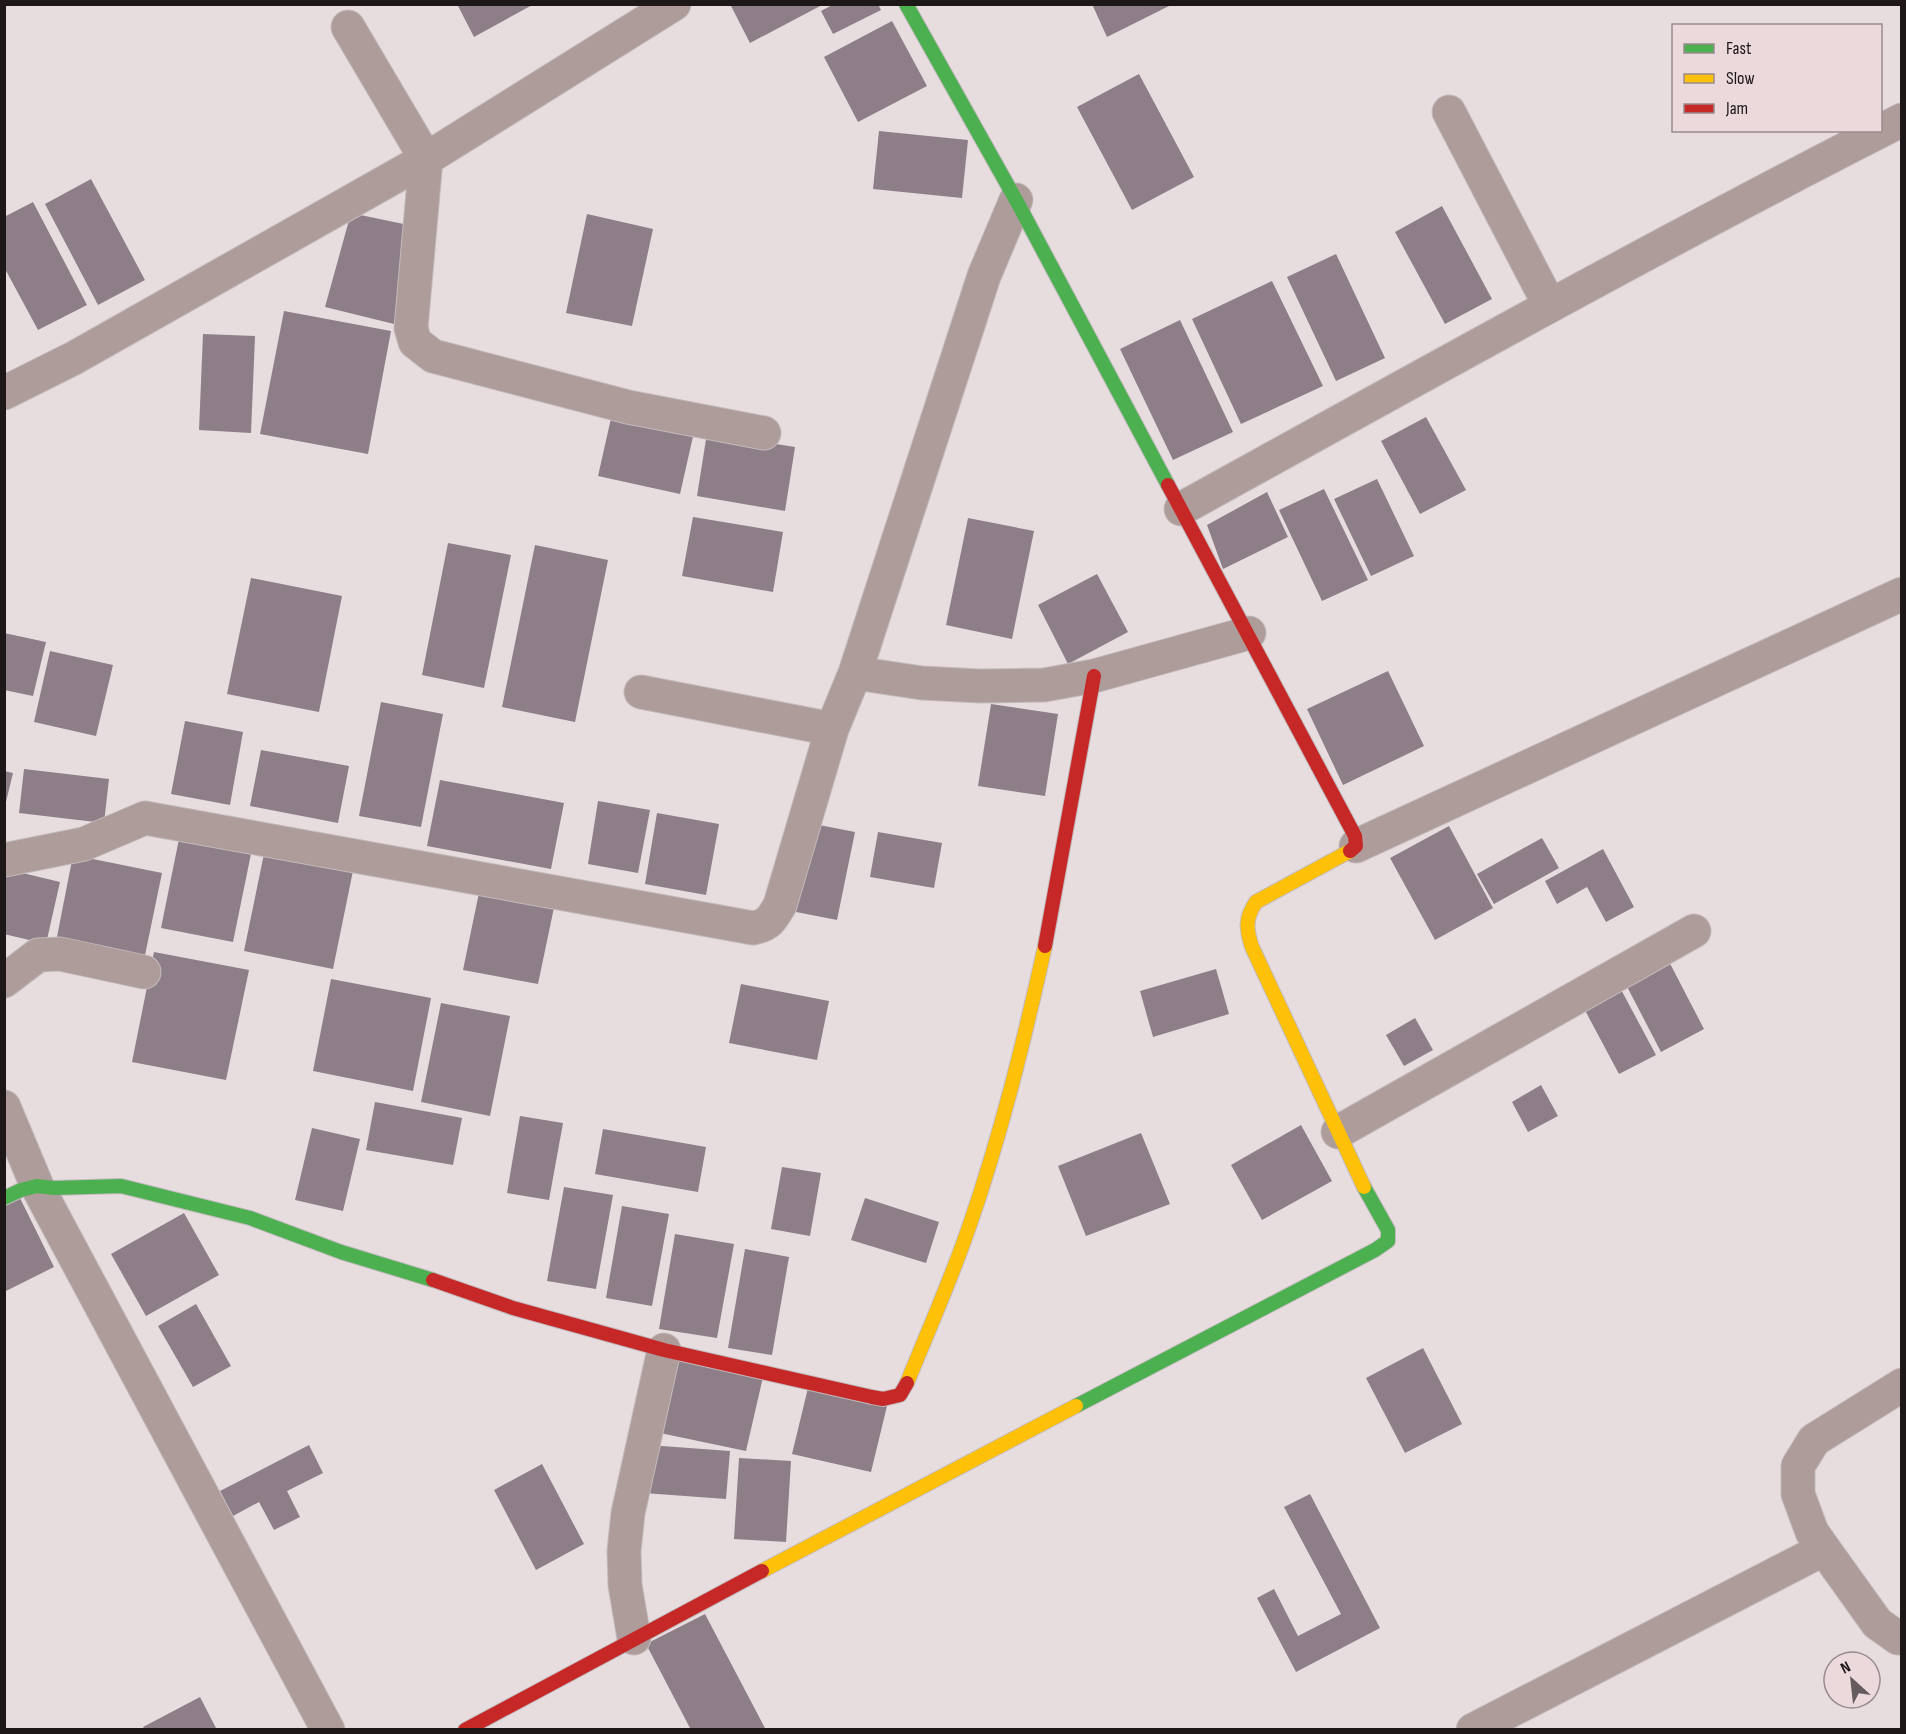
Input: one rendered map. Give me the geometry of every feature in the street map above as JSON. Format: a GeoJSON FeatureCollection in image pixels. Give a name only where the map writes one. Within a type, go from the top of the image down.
{"type":"FeatureCollection","features":[{"type":"Feature","properties":{"kind":"street"},"geometry":{"type":"LineString","coordinates":[[4,393],[74,358],[426,159],[674,4]]}},
{"type":"Feature","properties":{"kind":"street"},"geometry":{"type":"LineString","coordinates":[[906,4],[1016,200],[1249,633],[1355,836],[1356,846]]}},
{"type":"Feature","properties":{"kind":"street"},"geometry":{"type":"LineString","coordinates":[[348,27],[426,159],[411,328],[416,342],[433,356],[490,372],[627,407],[764,433]]}},
{"type":"Feature","properties":{"kind":"street"},"geometry":{"type":"LineString","coordinates":[[1449,112],[1550,306]]}},
{"type":"Feature","properties":{"kind":"street"},"geometry":{"type":"LineString","coordinates":[[1882,130],[1902,120]]}},
{"type":"Feature","properties":{"kind":"street"},"geometry":{"type":"LineString","coordinates":[[1181,509],[1550,306],[1763,191],[1879,132]]}},
{"type":"Feature","properties":{"kind":"street"},"geometry":{"type":"LineString","coordinates":[[4,860],[84,844],[145,818],[753,928],[764,926],[780,905],[832,729],[855,673],[984,276],[1016,200]]}},
{"type":"Feature","properties":{"kind":"street"},"geometry":{"type":"LineString","coordinates":[[465,1730],[634,1638],[1375,1250],[1388,1241],[1388,1230],[1355,1170],[1252,947],[1246,928],[1246,915],[1256,902],[1349,852],[1356,846],[1902,594]]}},
{"type":"Feature","properties":{"kind":"street"},"geometry":{"type":"LineString","coordinates":[[855,673],[922,683],[980,686],[1044,685],[1094,676],[1249,633]]}},
{"type":"Feature","properties":{"kind":"street"},"geometry":{"type":"LineString","coordinates":[[4,1198],[37,1186],[54,1188],[121,1186],[250,1218],[341,1252],[513,1308],[664,1350],[872,1397],[893,1398],[900,1395],[906,1387],[977,1205],[1012,1085],[1059,884],[1094,676]]}},
{"type":"Feature","properties":{"kind":"street"},"geometry":{"type":"LineString","coordinates":[[641,692],[832,729]]}},
{"type":"Feature","properties":{"kind":"street"},"geometry":{"type":"LineString","coordinates":[[1338,1132],[1694,931]]}},
{"type":"Feature","properties":{"kind":"street"},"geometry":{"type":"LineString","coordinates":[[4,981],[38,955],[60,954],[144,972]]}},
{"type":"Feature","properties":{"kind":"street"},"geometry":{"type":"LineString","coordinates":[[4,1107],[37,1186],[328,1730]]}},
{"type":"Feature","properties":{"kind":"street"},"geometry":{"type":"LineString","coordinates":[[634,1638],[625,1585],[624,1551],[628,1514],[664,1350]]}},
{"type":"Feature","properties":{"kind":"street"},"geometry":{"type":"LineString","coordinates":[[1902,1385],[1814,1440],[1798,1466],[1797,1494],[1812,1532],[1877,1623],[1898,1638],[1902,1638]]}},
{"type":"Feature","properties":{"kind":"street"},"geometry":{"type":"LineString","coordinates":[[1473,1730],[1824,1549]]}},
{"type":"Feature","properties":{"kind":"building"},"geometry":{"type":"Polygon","coordinates":[[[457,4],[534,4],[474,37],[457,4]]]}},
{"type":"Feature","properties":{"kind":"building"},"geometry":{"type":"Polygon","coordinates":[[[730,4],[824,4],[750,43],[730,4]]]}},
{"type":"Feature","properties":{"kind":"building"},"geometry":{"type":"Polygon","coordinates":[[[834,4],[878,4],[881,10],[833,34],[821,11],[834,4]]]}},
{"type":"Feature","properties":{"kind":"building"},"geometry":{"type":"Polygon","coordinates":[[[1092,4],[1173,4],[1107,37],[1092,4]]]}},
{"type":"Feature","properties":{"kind":"building"},"geometry":{"type":"Polygon","coordinates":[[[892,21],[927,86],[858,122],[824,57],[892,21]]]}},
{"type":"Feature","properties":{"kind":"building"},"geometry":{"type":"Polygon","coordinates":[[[1139,74],[1194,177],[1132,210],[1077,107],[1139,74]]]}},
{"type":"Feature","properties":{"kind":"building"},"geometry":{"type":"Polygon","coordinates":[[[879,131],[968,140],[962,198],[873,189],[879,131]]]}},
{"type":"Feature","properties":{"kind":"building"},"geometry":{"type":"Polygon","coordinates":[[[91,179],[145,280],[98,305],[45,204],[91,179]]]}},
{"type":"Feature","properties":{"kind":"building"},"geometry":{"type":"Polygon","coordinates":[[[33,202],[87,305],[38,330],[4,267],[4,217],[33,202]]]}},
{"type":"Feature","properties":{"kind":"building"},"geometry":{"type":"Polygon","coordinates":[[[1442,206],[1492,299],[1445,324],[1395,232],[1442,206]]]}},
{"type":"Feature","properties":{"kind":"building"},"geometry":{"type":"Polygon","coordinates":[[[351,213],[413,226],[394,324],[325,307],[351,213]]]}},
{"type":"Feature","properties":{"kind":"building"},"geometry":{"type":"Polygon","coordinates":[[[587,214],[653,229],[632,326],[566,313],[587,214]]]}},
{"type":"Feature","properties":{"kind":"building"},"geometry":{"type":"Polygon","coordinates":[[[1336,254],[1385,358],[1336,381],[1287,277],[1336,254]]]}},
{"type":"Feature","properties":{"kind":"building"},"geometry":{"type":"Polygon","coordinates":[[[1272,281],[1323,386],[1241,424],[1192,319],[1272,281]]]}},
{"type":"Feature","properties":{"kind":"building"},"geometry":{"type":"Polygon","coordinates":[[[284,311],[391,331],[368,454],[260,434],[284,311]]]}},
{"type":"Feature","properties":{"kind":"building"},"geometry":{"type":"Polygon","coordinates":[[[1180,320],[1233,432],[1173,460],[1120,349],[1180,320]]]}},
{"type":"Feature","properties":{"kind":"building"},"geometry":{"type":"Polygon","coordinates":[[[203,334],[255,336],[251,433],[199,430],[203,334]]]}},
{"type":"Feature","properties":{"kind":"building"},"geometry":{"type":"Polygon","coordinates":[[[612,414],[694,432],[680,494],[598,476],[612,414]]]}},
{"type":"Feature","properties":{"kind":"building"},"geometry":{"type":"Polygon","coordinates":[[[1426,417],[1466,490],[1420,514],[1381,441],[1426,417]]]}},
{"type":"Feature","properties":{"kind":"building"},"geometry":{"type":"Polygon","coordinates":[[[707,433],[795,447],[785,511],[697,496],[707,433]]]}},
{"type":"Feature","properties":{"kind":"building"},"geometry":{"type":"Polygon","coordinates":[[[1377,479],[1414,556],[1371,576],[1334,499],[1377,479]]]}},
{"type":"Feature","properties":{"kind":"building"},"geometry":{"type":"Polygon","coordinates":[[[1324,489],[1368,580],[1322,601],[1279,510],[1324,489]]]}},
{"type":"Feature","properties":{"kind":"building"},"geometry":{"type":"Polygon","coordinates":[[[1267,492],[1288,537],[1223,569],[1207,525],[1267,492]]]}},
{"type":"Feature","properties":{"kind":"building"},"geometry":{"type":"Polygon","coordinates":[[[693,517],[783,532],[773,592],[682,576],[693,517]]]}},
{"type":"Feature","properties":{"kind":"building"},"geometry":{"type":"Polygon","coordinates":[[[968,518],[1034,531],[1012,639],[946,625],[968,518]]]}},
{"type":"Feature","properties":{"kind":"building"},"geometry":{"type":"Polygon","coordinates":[[[448,543],[511,555],[484,688],[422,675],[448,543]]]}},
{"type":"Feature","properties":{"kind":"building"},"geometry":{"type":"Polygon","coordinates":[[[535,545],[608,560],[575,722],[502,707],[535,545]]]}},
{"type":"Feature","properties":{"kind":"building"},"geometry":{"type":"Polygon","coordinates":[[[1097,574],[1128,632],[1068,664],[1038,605],[1097,574]]]}},
{"type":"Feature","properties":{"kind":"building"},"geometry":{"type":"Polygon","coordinates":[[[251,578],[342,596],[319,712],[227,694],[251,578]]]}},
{"type":"Feature","properties":{"kind":"building"},"geometry":{"type":"Polygon","coordinates":[[[4,633],[46,642],[33,696],[4,690],[4,633]]]}},
{"type":"Feature","properties":{"kind":"building"},"geometry":{"type":"Polygon","coordinates":[[[50,651],[113,665],[96,736],[34,722],[50,651]]]}},
{"type":"Feature","properties":{"kind":"building"},"geometry":{"type":"Polygon","coordinates":[[[1388,671],[1424,746],[1343,785],[1307,709],[1388,671]]]}},
{"type":"Feature","properties":{"kind":"building"},"geometry":{"type":"Polygon","coordinates":[[[381,702],[443,714],[421,827],[359,816],[381,702]]]}},
{"type":"Feature","properties":{"kind":"building"},"geometry":{"type":"Polygon","coordinates":[[[991,704],[1058,714],[1045,796],[978,786],[991,704]]]}},
{"type":"Feature","properties":{"kind":"building"},"geometry":{"type":"Polygon","coordinates":[[[185,721],[243,732],[230,805],[171,794],[185,721]]]}},
{"type":"Feature","properties":{"kind":"building"},"geometry":{"type":"Polygon","coordinates":[[[261,750],[349,766],[338,823],[250,806],[261,750]]]}},
{"type":"Feature","properties":{"kind":"building"},"geometry":{"type":"Polygon","coordinates":[[[24,769],[109,779],[104,823],[19,813],[24,769]]]}},
{"type":"Feature","properties":{"kind":"building"},"geometry":{"type":"Polygon","coordinates":[[[4,771],[13,773],[5,806],[4,806],[4,771]]]}},
{"type":"Feature","properties":{"kind":"building"},"geometry":{"type":"Polygon","coordinates":[[[440,780],[564,803],[551,869],[427,846],[440,780]]]}},
{"type":"Feature","properties":{"kind":"building"},"geometry":{"type":"Polygon","coordinates":[[[598,801],[650,810],[638,873],[588,864],[598,801]]]}},
{"type":"Feature","properties":{"kind":"building"},"geometry":{"type":"Polygon","coordinates":[[[657,813],[719,824],[706,895],[645,884],[657,813]]]}},
{"type":"Feature","properties":{"kind":"building"},"geometry":{"type":"Polygon","coordinates":[[[809,823],[855,832],[837,920],[791,911],[809,823]]]}},
{"type":"Feature","properties":{"kind":"building"},"geometry":{"type":"Polygon","coordinates":[[[1449,826],[1493,908],[1435,940],[1390,858],[1449,826]]]}},
{"type":"Feature","properties":{"kind":"building"},"geometry":{"type":"Polygon","coordinates":[[[181,829],[253,844],[233,942],[161,928],[181,829]]]}},
{"type":"Feature","properties":{"kind":"building"},"geometry":{"type":"Polygon","coordinates":[[[878,832],[942,843],[934,888],[870,877],[878,832]]]}},
{"type":"Feature","properties":{"kind":"building"},"geometry":{"type":"Polygon","coordinates":[[[1542,838],[1559,868],[1494,904],[1477,874],[1542,838]]]}},
{"type":"Feature","properties":{"kind":"building"},"geometry":{"type":"Polygon","coordinates":[[[266,844],[355,861],[333,969],[244,951],[266,844]]]}},
{"type":"Feature","properties":{"kind":"building"},"geometry":{"type":"Polygon","coordinates":[[[1603,849],[1634,907],[1606,922],[1587,887],[1557,904],[1545,881],[1603,849]]]}},
{"type":"Feature","properties":{"kind":"building"},"geometry":{"type":"Polygon","coordinates":[[[73,855],[162,873],[144,960],[56,942],[73,855]]]}},
{"type":"Feature","properties":{"kind":"building"},"geometry":{"type":"Polygon","coordinates":[[[6,869],[60,882],[46,944],[4,934],[6,869]]]}},
{"type":"Feature","properties":{"kind":"building"},"geometry":{"type":"Polygon","coordinates":[[[481,883],[556,898],[538,984],[463,970],[481,883]]]}},
{"type":"Feature","properties":{"kind":"building"},"geometry":{"type":"Polygon","coordinates":[[[154,952],[249,970],[226,1080],[132,1062],[154,952]]]}},
{"type":"Feature","properties":{"kind":"building"},"geometry":{"type":"Polygon","coordinates":[[[1664,952],[1704,1029],[1661,1052],[1621,975],[1664,952]]]}},
{"type":"Feature","properties":{"kind":"building"},"geometry":{"type":"Polygon","coordinates":[[[1216,969],[1229,1014],[1153,1037],[1140,991],[1216,969]]]}},
{"type":"Feature","properties":{"kind":"building"},"geometry":{"type":"Polygon","coordinates":[[[331,979],[431,998],[413,1091],[313,1071],[331,979]]]}},
{"type":"Feature","properties":{"kind":"building"},"geometry":{"type":"Polygon","coordinates":[[[1617,982],[1656,1055],[1619,1074],[1580,1001],[1617,982]]]}},
{"type":"Feature","properties":{"kind":"building"},"geometry":{"type":"Polygon","coordinates":[[[741,984],[829,1001],[817,1060],[729,1043],[741,984]]]}},
{"type":"Feature","properties":{"kind":"building"},"geometry":{"type":"Polygon","coordinates":[[[441,1003],[510,1016],[490,1116],[421,1102],[441,1003]]]}},
{"type":"Feature","properties":{"kind":"building"},"geometry":{"type":"Polygon","coordinates":[[[1415,1018],[1433,1050],[1404,1066],[1386,1035],[1415,1018]]]}},
{"type":"Feature","properties":{"kind":"building"},"geometry":{"type":"Polygon","coordinates":[[[1541,1085],[1558,1116],[1528,1132],[1512,1102],[1541,1085]]]}},
{"type":"Feature","properties":{"kind":"building"},"geometry":{"type":"Polygon","coordinates":[[[375,1102],[462,1118],[453,1165],[366,1150],[375,1102]]]}},
{"type":"Feature","properties":{"kind":"building"},"geometry":{"type":"Polygon","coordinates":[[[520,1116],[563,1123],[549,1200],[507,1193],[520,1116]]]}},
{"type":"Feature","properties":{"kind":"building"},"geometry":{"type":"Polygon","coordinates":[[[1301,1125],[1332,1181],[1262,1220],[1231,1165],[1301,1125]]]}},
{"type":"Feature","properties":{"kind":"building"},"geometry":{"type":"Polygon","coordinates":[[[312,1128],[360,1139],[343,1211],[295,1200],[312,1128]]]}},
{"type":"Feature","properties":{"kind":"building"},"geometry":{"type":"Polygon","coordinates":[[[603,1129],[706,1147],[698,1192],[595,1174],[603,1129]]]}},
{"type":"Feature","properties":{"kind":"building"},"geometry":{"type":"Polygon","coordinates":[[[1141,1133],[1170,1204],[1086,1236],[1058,1166],[1141,1133]]]}},
{"type":"Feature","properties":{"kind":"building"},"geometry":{"type":"Polygon","coordinates":[[[782,1167],[821,1173],[810,1236],[771,1229],[782,1167]]]}},
{"type":"Feature","properties":{"kind":"building"},"geometry":{"type":"Polygon","coordinates":[[[564,1187],[613,1195],[596,1289],[547,1281],[564,1187]]]}},
{"type":"Feature","properties":{"kind":"building"},"geometry":{"type":"Polygon","coordinates":[[[20,1198],[54,1267],[4,1292],[4,1206],[20,1198]]]}},
{"type":"Feature","properties":{"kind":"building"},"geometry":{"type":"Polygon","coordinates":[[[865,1198],[939,1222],[926,1263],[851,1240],[865,1198]]]}},
{"type":"Feature","properties":{"kind":"building"},"geometry":{"type":"Polygon","coordinates":[[[622,1206],[669,1214],[652,1306],[606,1298],[622,1206]]]}},
{"type":"Feature","properties":{"kind":"building"},"geometry":{"type":"Polygon","coordinates":[[[184,1213],[219,1275],[146,1316],[111,1254],[184,1213]]]}},
{"type":"Feature","properties":{"kind":"building"},"geometry":{"type":"Polygon","coordinates":[[[675,1234],[734,1244],[717,1338],[659,1329],[675,1234]]]}},
{"type":"Feature","properties":{"kind":"building"},"geometry":{"type":"Polygon","coordinates":[[[745,1249],[789,1257],[772,1355],[728,1348],[745,1249]]]}},
{"type":"Feature","properties":{"kind":"building"},"geometry":{"type":"Polygon","coordinates":[[[196,1304],[231,1366],[193,1387],[158,1326],[196,1304]]]}},
{"type":"Feature","properties":{"kind":"building"},"geometry":{"type":"Polygon","coordinates":[[[1423,1348],[1462,1424],[1405,1453],[1366,1378],[1423,1348]]]}},
{"type":"Feature","properties":{"kind":"building"},"geometry":{"type":"Polygon","coordinates":[[[676,1359],[763,1377],[746,1451],[660,1433],[676,1359]]]}},
{"type":"Feature","properties":{"kind":"building"},"geometry":{"type":"Polygon","coordinates":[[[808,1388],[887,1406],[871,1472],[792,1454],[808,1388]]]}},
{"type":"Feature","properties":{"kind":"building"},"geometry":{"type":"Polygon","coordinates":[[[309,1445],[323,1473],[287,1491],[300,1517],[274,1530],[259,1502],[233,1516],[220,1491],[309,1445]]]}},
{"type":"Feature","properties":{"kind":"building"},"geometry":{"type":"Polygon","coordinates":[[[648,1445],[730,1451],[726,1499],[644,1493],[648,1445]]]}},
{"type":"Feature","properties":{"kind":"building"},"geometry":{"type":"Polygon","coordinates":[[[739,1458],[791,1461],[786,1542],[734,1539],[739,1458]]]}},
{"type":"Feature","properties":{"kind":"building"},"geometry":{"type":"Polygon","coordinates":[[[542,1464],[584,1544],[536,1570],[494,1490],[542,1464]]]}},
{"type":"Feature","properties":{"kind":"building"},"geometry":{"type":"Polygon","coordinates":[[[1310,1494],[1380,1628],[1296,1672],[1257,1598],[1274,1589],[1298,1636],[1341,1614],[1284,1507],[1310,1494]]]}},
{"type":"Feature","properties":{"kind":"building"},"geometry":{"type":"Polygon","coordinates":[[[705,1614],[766,1730],[691,1730],[646,1644],[705,1614]]]}},
{"type":"Feature","properties":{"kind":"building"},"geometry":{"type":"Polygon","coordinates":[[[200,1697],[217,1730],[145,1730],[143,1727],[200,1697]]]}},
{"type":"Feature","properties":{"kind":"traffic: fast"},"geometry":{"type":"LineString","coordinates":[[906,4],[1016,200],[1168,485]]}},
{"type":"Feature","properties":{"kind":"traffic: fast"},"geometry":{"type":"LineString","coordinates":[[4,1198],[37,1186],[54,1188],[121,1186],[250,1218],[341,1252],[433,1280]]}},
{"type":"Feature","properties":{"kind":"traffic: fast"},"geometry":{"type":"LineString","coordinates":[[1076,1406],[1375,1250],[1388,1241],[1388,1230],[1364,1187]]}},
{"type":"Feature","properties":{"kind":"traffic: slow"},"geometry":{"type":"LineString","coordinates":[[1350,851],[1256,902],[1248,919],[1248,929],[1252,947],[1364,1187]]}},
{"type":"Feature","properties":{"kind":"traffic: slow"},"geometry":{"type":"LineString","coordinates":[[907,1383],[955,1266],[981,1192],[1011,1088],[1045,946]]}},
{"type":"Feature","properties":{"kind":"traffic: slow"},"geometry":{"type":"LineString","coordinates":[[762,1571],[1076,1406]]}},
{"type":"Feature","properties":{"kind":"traffic: jam"},"geometry":{"type":"LineString","coordinates":[[1168,485],[1355,836],[1356,846],[1350,851]]}},
{"type":"Feature","properties":{"kind":"traffic: jam"},"geometry":{"type":"LineString","coordinates":[[1045,946],[1094,676]]}},
{"type":"Feature","properties":{"kind":"traffic: jam"},"geometry":{"type":"LineString","coordinates":[[433,1280],[513,1308],[664,1350],[872,1397],[883,1399],[900,1395],[907,1383]]}},
{"type":"Feature","properties":{"kind":"traffic: jam"},"geometry":{"type":"LineString","coordinates":[[465,1730],[762,1571]]}}]}
